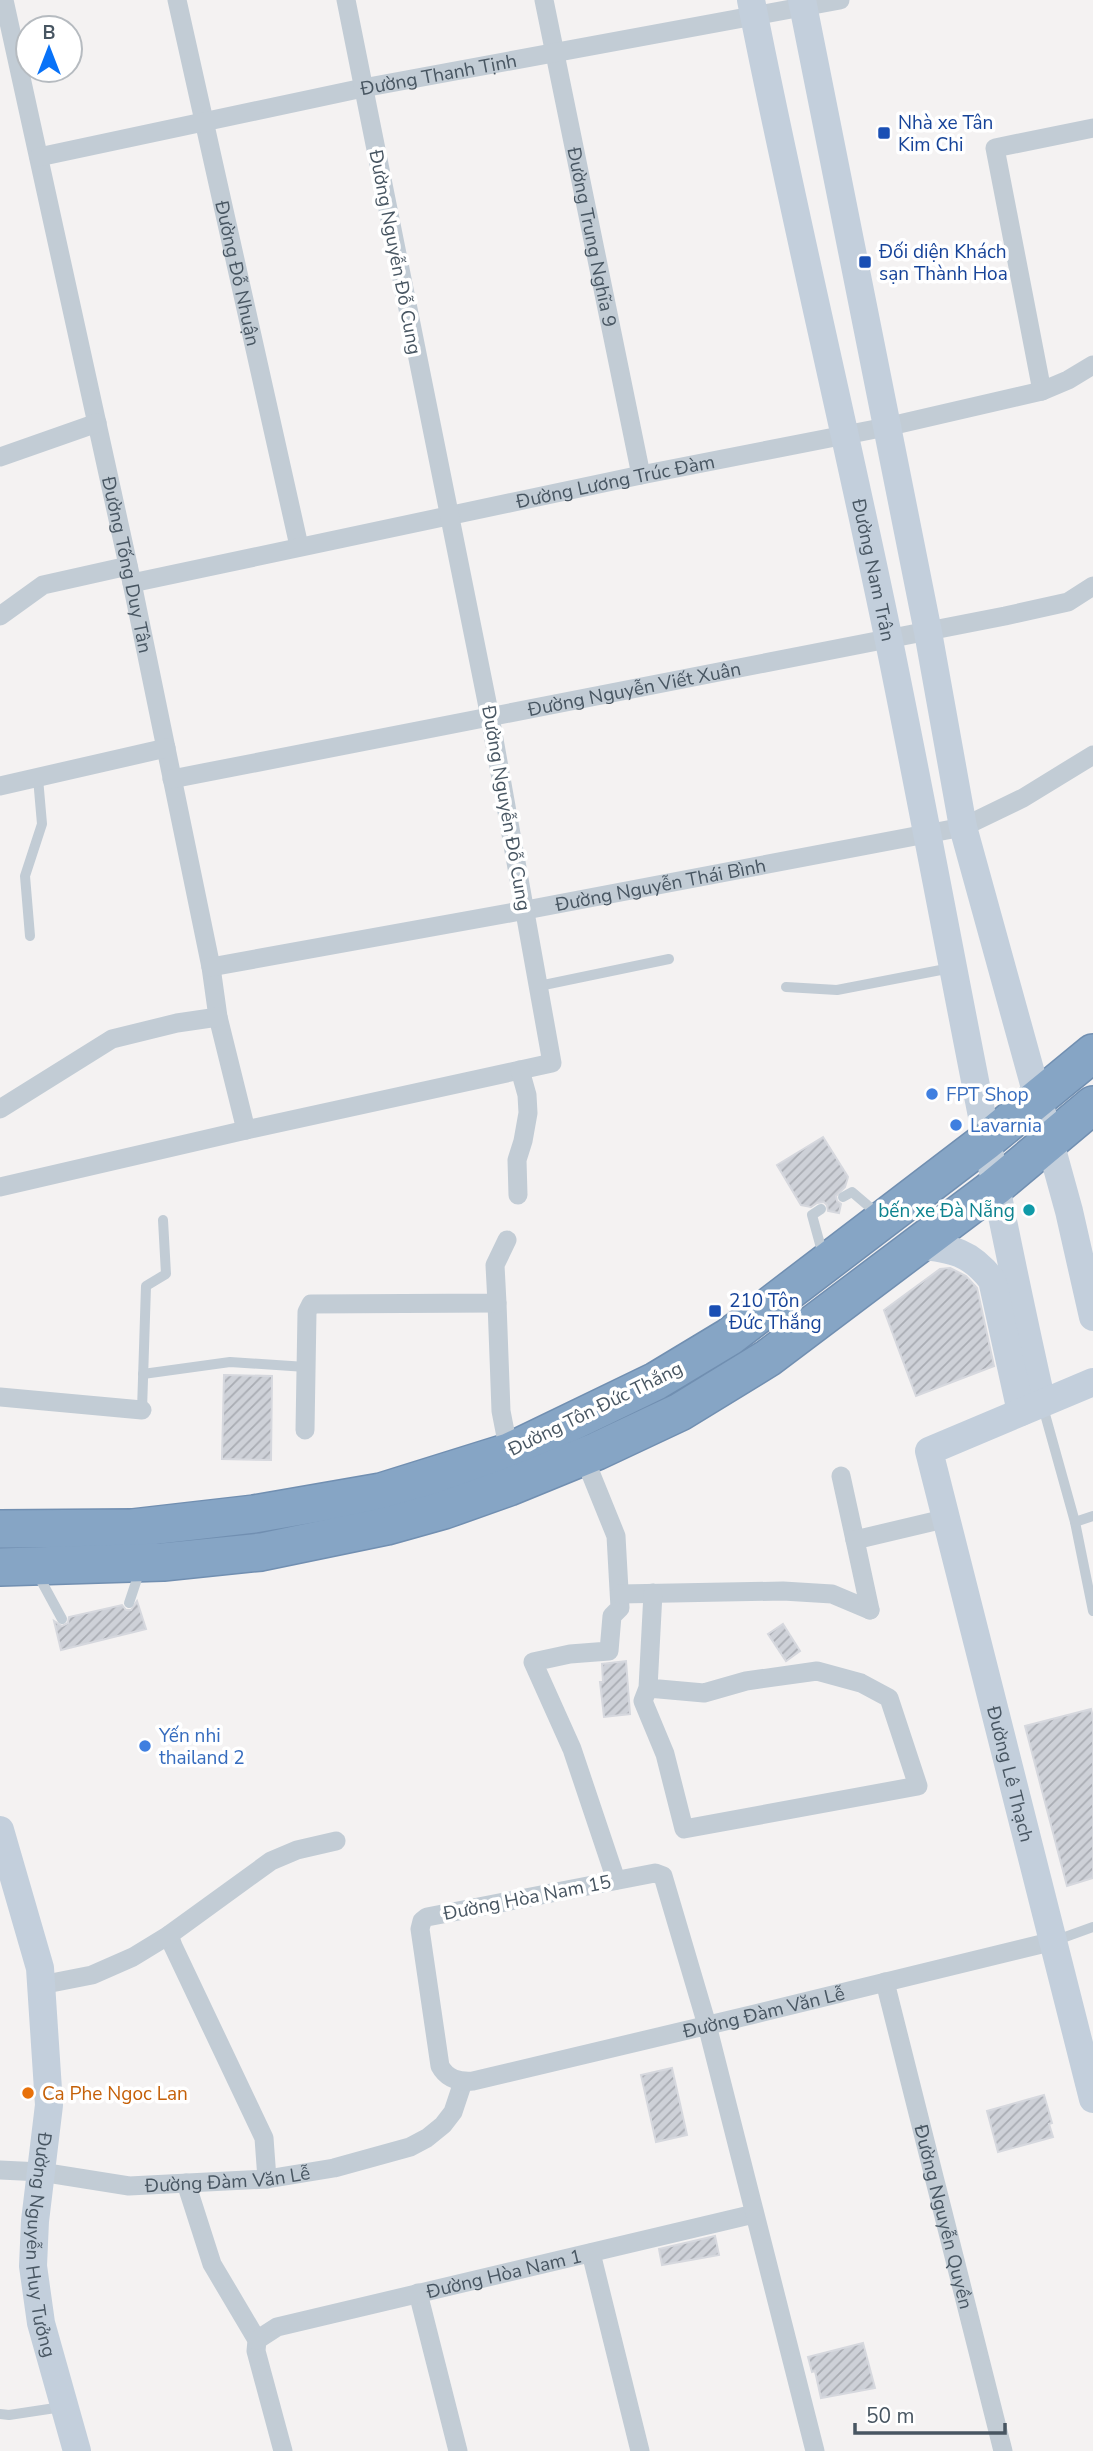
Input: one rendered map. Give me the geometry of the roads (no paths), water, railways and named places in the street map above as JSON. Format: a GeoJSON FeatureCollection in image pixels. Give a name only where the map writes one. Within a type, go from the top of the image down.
{"type":"FeatureCollection","features":[{"type":"Feature","properties":{"kind":"highway","name":"Đường Tôn Đức Thắng"},"geometry":{"type":"LineString","coordinates":[[0,1529],[132,1528],[254,1514],[381,1492],[509,1452],[656,1381],[729,1337],[986,1141],[1093,1053]]}},
{"type":"Feature","properties":{"kind":"highway","name":"Đường Tôn Đức Thắng"},"geometry":{"type":"LineString","coordinates":[[16,1567],[143,1563],[261,1552],[444,1510],[584,1457],[680,1412],[768,1358],[995,1187],[1093,1105]]}},
{"type":"Feature","properties":{"kind":"highway"},"geometry":{"type":"LineString","coordinates":[[254,1514],[261,1552]]}},
{"type":"Feature","properties":{"kind":"street","name":"Đường Đỗ Nhuận"},"geometry":{"type":"LineString","coordinates":[[177,0],[299,546]]}},
{"type":"Feature","properties":{"kind":"street","name":"Đường Nguyễn Đỗ Cung"},"geometry":{"type":"LineString","coordinates":[[0,1187],[552,1063],[490,717],[346,0]]}},
{"type":"Feature","properties":{"kind":"street","name":"Đường Trung Nghĩa 9"},"geometry":{"type":"LineString","coordinates":[[544,0],[641,475]]}},
{"type":"Feature","properties":{"kind":"street","name":"Đường Thanh Tịnh"},"geometry":{"type":"LineString","coordinates":[[39,157],[363,88],[555,54],[753,8],[840,0]]}},
{"type":"Feature","properties":{"kind":"street","name":"Đường Nam Trân"},"geometry":{"type":"LineString","coordinates":[[803,4],[928,632],[963,827],[1050,1142]]}},
{"type":"Feature","properties":{"kind":"street","name":"Đường Nam Trân"},"geometry":{"type":"LineString","coordinates":[[753,8],[889,639],[995,1187]]}},
{"type":"Feature","properties":{"kind":"street","name":"Đường Tống Duy Tân"},"geometry":{"type":"LineString","coordinates":[[4,12],[39,157],[130,574],[211,967],[218,1017],[246,1130]]}},
{"type":"Feature","properties":{"kind":"street"},"geometry":{"type":"LineString","coordinates":[[1042,391],[995,148],[1093,128]]}},
{"type":"Feature","properties":{"kind":"street","name":"Đường Lương Trúc Đàm"},"geometry":{"type":"LineString","coordinates":[[0,616],[43,585],[130,574],[299,546],[886,427],[1042,391],[1093,365]]}},
{"type":"Feature","properties":{"kind":"street"},"geometry":{"type":"LineString","coordinates":[[0,457],[97,423]]}},
{"type":"Feature","properties":{"kind":"street","name":"Đường Nguyễn Viết Xuân"},"geometry":{"type":"LineString","coordinates":[[172,779],[1068,603],[1093,586]]}},
{"type":"Feature","properties":{"kind":"street"},"geometry":{"type":"LineString","coordinates":[[0,786],[166,748]]}},
{"type":"Feature","properties":{"kind":"street","name":"Đường Nguyễn Thái Bình"},"geometry":{"type":"LineString","coordinates":[[211,967],[963,827],[1023,798],[1093,755]]}},
{"type":"Feature","properties":{"kind":"street"},"geometry":{"type":"LineString","coordinates":[[0,1109],[112,1040],[177,1023],[218,1017]]}},
{"type":"Feature","properties":{"kind":"street"},"geometry":{"type":"LineString","coordinates":[[518,1195],[517,1160],[528,1113],[527,1095],[520,1070]]}},
{"type":"Feature","properties":{"kind":"street"},"geometry":{"type":"LineString","coordinates":[[1050,1142],[1093,1317]]}},
{"type":"Feature","properties":{"kind":"street"},"geometry":{"type":"LineString","coordinates":[[995,1187],[1031,1408]]}},
{"type":"Feature","properties":{"kind":"street"},"geometry":{"type":"LineString","coordinates":[[508,1240],[495,1265],[501,1411],[509,1452]]}},
{"type":"Feature","properties":{"kind":"street"},"geometry":{"type":"LineString","coordinates":[[918,1245],[950,1248],[965,1254],[992,1280],[1031,1408]]}},
{"type":"Feature","properties":{"kind":"street"},"geometry":{"type":"LineString","coordinates":[[305,1430],[307,1312],[314,1302],[497,1303]]}},
{"type":"Feature","properties":{"kind":"street"},"geometry":{"type":"LineString","coordinates":[[1031,1408],[1093,1382]]}},
{"type":"Feature","properties":{"kind":"street"},"geometry":{"type":"LineString","coordinates":[[0,1397],[142,1410]]}},
{"type":"Feature","properties":{"kind":"street","name":"Đường Lê Thạch"},"geometry":{"type":"LineString","coordinates":[[1031,1408],[929,1451],[1093,2099]]}},
{"type":"Feature","properties":{"kind":"street"},"geometry":{"type":"LineString","coordinates":[[584,1457],[616,1536],[620,1608],[612,1616],[609,1651],[570,1654],[533,1662],[572,1749],[616,1880]]}},
{"type":"Feature","properties":{"kind":"street"},"geometry":{"type":"LineString","coordinates":[[620,1594],[770,1591],[832,1594],[870,1610],[841,1476]]}},
{"type":"Feature","properties":{"kind":"street"},"geometry":{"type":"LineString","coordinates":[[855,1540],[948,1518]]}},
{"type":"Feature","properties":{"kind":"street"},"geometry":{"type":"LineString","coordinates":[[648,1688],[704,1693],[746,1681],[817,1671],[861,1683],[889,1698],[918,1786],[684,1829],[665,1754],[643,1701],[648,1688],[653,1593]]}},
{"type":"Feature","properties":{"kind":"street","name":"Đường Nguyễn Huy Tưởng"},"geometry":{"type":"LineString","coordinates":[[0,1830],[40,1969],[49,2105],[34,2221],[33,2266],[41,2323],[76,2451]]}},
{"type":"Feature","properties":{"kind":"street"},"geometry":{"type":"LineString","coordinates":[[41,1984],[78,1978],[109,1968],[169,1935],[271,1861],[297,1850],[337,1841]]}},
{"type":"Feature","properties":{"kind":"street","name":"Đường Hòa Nam 15"},"geometry":{"type":"LineString","coordinates":[[468,2082],[450,2078],[440,2066],[420,1929],[422,1921],[427,1917],[655,1873],[663,1875],[707,2025]]}},
{"type":"Feature","properties":{"kind":"street"},"geometry":{"type":"LineString","coordinates":[[169,1935],[264,2138],[267,2179]]}},
{"type":"Feature","properties":{"kind":"street","name":"Đường Đàm Văn Lễ"},"geometry":{"type":"LineString","coordinates":[[0,2170],[41,2172],[129,2186],[267,2179],[334,2168],[410,2147],[427,2138],[443,2125],[453,2112],[468,2082],[1054,1941]]}},
{"type":"Feature","properties":{"kind":"street","name":"Đường Nguyễn Quyền"},"geometry":{"type":"LineString","coordinates":[[885,1982],[1003,2451]]}},
{"type":"Feature","properties":{"kind":"street"},"geometry":{"type":"LineString","coordinates":[[707,2025],[816,2451]]}},
{"type":"Feature","properties":{"kind":"street"},"geometry":{"type":"LineString","coordinates":[[186,2183],[212,2264],[257,2340],[256,2351],[283,2451]]}},
{"type":"Feature","properties":{"kind":"street","name":"Đường Hòa Nam 1"},"geometry":{"type":"LineString","coordinates":[[257,2340],[277,2327],[754,2214]]}},
{"type":"Feature","properties":{"kind":"street"},"geometry":{"type":"LineString","coordinates":[[591,2253],[640,2451]]}},
{"type":"Feature","properties":{"kind":"street"},"geometry":{"type":"LineString","coordinates":[[418,2293],[458,2451]]}},
{"type":"Feature","properties":{"kind":"lane"},"geometry":{"type":"LineString","coordinates":[[30,936],[25,876],[42,824],[38,778]]}},
{"type":"Feature","properties":{"kind":"lane"},"geometry":{"type":"LineString","coordinates":[[539,986],[669,959]]}},
{"type":"Feature","properties":{"kind":"lane"},"geometry":{"type":"LineString","coordinates":[[786,987],[837,990],[954,967]]}},
{"type":"Feature","properties":{"kind":"lane"},"geometry":{"type":"LineString","coordinates":[[843,1197],[852,1192],[884,1220]]}},
{"type":"Feature","properties":{"kind":"lane"},"geometry":{"type":"LineString","coordinates":[[821,1209],[812,1215],[826,1265]]}},
{"type":"Feature","properties":{"kind":"lane"},"geometry":{"type":"LineString","coordinates":[[142,1410],[146,1286],[166,1275],[163,1220]]}},
{"type":"Feature","properties":{"kind":"lane"},"geometry":{"type":"LineString","coordinates":[[143,1374],[230,1362],[306,1367]]}},
{"type":"Feature","properties":{"kind":"lane"},"geometry":{"type":"LineString","coordinates":[[1031,1408],[1074,1522],[1093,1611]]}},
{"type":"Feature","properties":{"kind":"lane"},"geometry":{"type":"LineString","coordinates":[[1074,1522],[1093,1516]]}},
{"type":"Feature","properties":{"kind":"lane"},"geometry":{"type":"LineString","coordinates":[[129,1603],[143,1563]]}},
{"type":"Feature","properties":{"kind":"lane"},"geometry":{"type":"LineString","coordinates":[[16,1567],[62,1619]]}},
{"type":"Feature","properties":{"kind":"lane"},"geometry":{"type":"LineString","coordinates":[[1054,1941],[1093,1927]]}},
{"type":"Feature","properties":{"kind":"lane"},"geometry":{"type":"LineString","coordinates":[[0,2414],[64,2407]]}},
{"type":"Feature","properties":{"kind":"place","name":"Nhà xe Tân Kim Chi"},"geometry":{"type":"Point","coordinates":[884,133]}},
{"type":"Feature","properties":{"kind":"place","name":"Đối diện Khách sạn Thành Hoa"},"geometry":{"type":"Point","coordinates":[865,262]}},
{"type":"Feature","properties":{"kind":"place","name":"FPT Shop"},"geometry":{"type":"Point","coordinates":[932,1094]}},
{"type":"Feature","properties":{"kind":"place","name":"Lavarnia"},"geometry":{"type":"Point","coordinates":[956,1125]}},
{"type":"Feature","properties":{"kind":"place","name":"bến xe Đà Nẵng"},"geometry":{"type":"Point","coordinates":[1029,1210]}},
{"type":"Feature","properties":{"kind":"place","name":"210 Tôn Đức Thắng"},"geometry":{"type":"Point","coordinates":[715,1311]}},
{"type":"Feature","properties":{"kind":"place","name":"Yến nhi thailand 2"},"geometry":{"type":"Point","coordinates":[145,1746]}},
{"type":"Feature","properties":{"kind":"place","name":"Ca Phe Ngoc Lan"},"geometry":{"type":"Point","coordinates":[28,2093]}}]}
